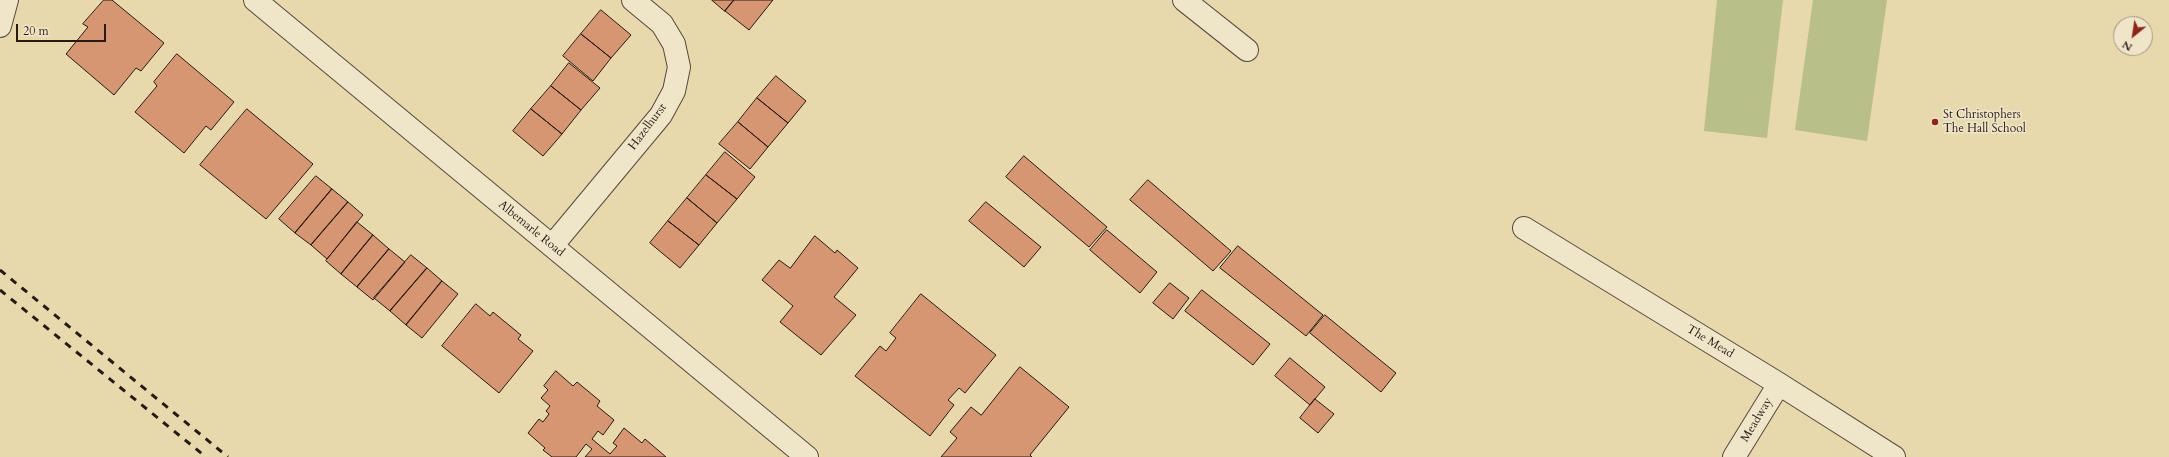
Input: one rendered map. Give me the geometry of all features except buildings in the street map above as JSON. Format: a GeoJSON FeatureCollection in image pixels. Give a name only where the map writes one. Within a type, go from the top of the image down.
{"type":"FeatureCollection","features":[{"type":"Feature","properties":{"kind":"street"},"geometry":{"type":"LineString","coordinates":[[0,26],[7,0]]}},
{"type":"Feature","properties":{"kind":"street","name":"Albemarle Road"},"geometry":{"type":"LineString","coordinates":[[255,0],[807,457]]}},
{"type":"Feature","properties":{"kind":"street","name":"Hazelhurst"},"geometry":{"type":"LineString","coordinates":[[552,246],[661,115],[674,92],[679,68],[674,44],[662,24],[633,0]]}},
{"type":"Feature","properties":{"kind":"street"},"geometry":{"type":"LineString","coordinates":[[1184,0],[1247,50]]}},
{"type":"Feature","properties":{"kind":"street","name":"The Mead"},"geometry":{"type":"LineString","coordinates":[[1524,228],[1779,384],[1894,457]]}},
{"type":"Feature","properties":{"kind":"street","name":"Meadway"},"geometry":{"type":"LineString","coordinates":[[1734,457],[1779,384]]}},
{"type":"Feature","properties":{"kind":"green space"},"geometry":{"type":"Polygon","coordinates":[[[1717,0],[1783,0],[1767,138],[1704,131],[1717,0]]]}},
{"type":"Feature","properties":{"kind":"green space"},"geometry":{"type":"Polygon","coordinates":[[[1813,0],[1887,0],[1867,141],[1795,130],[1813,0]]]}},
{"type":"Feature","properties":{"kind":"railway"},"geometry":{"type":"LineString","coordinates":[[0,270],[228,457]]}},
{"type":"Feature","properties":{"kind":"railway"},"geometry":{"type":"LineString","coordinates":[[0,290],[206,457]]}},
{"type":"Feature","properties":{"kind":"place","name":"St Christophers The Hall School"},"geometry":{"type":"Point","coordinates":[1935,122]}}]}
